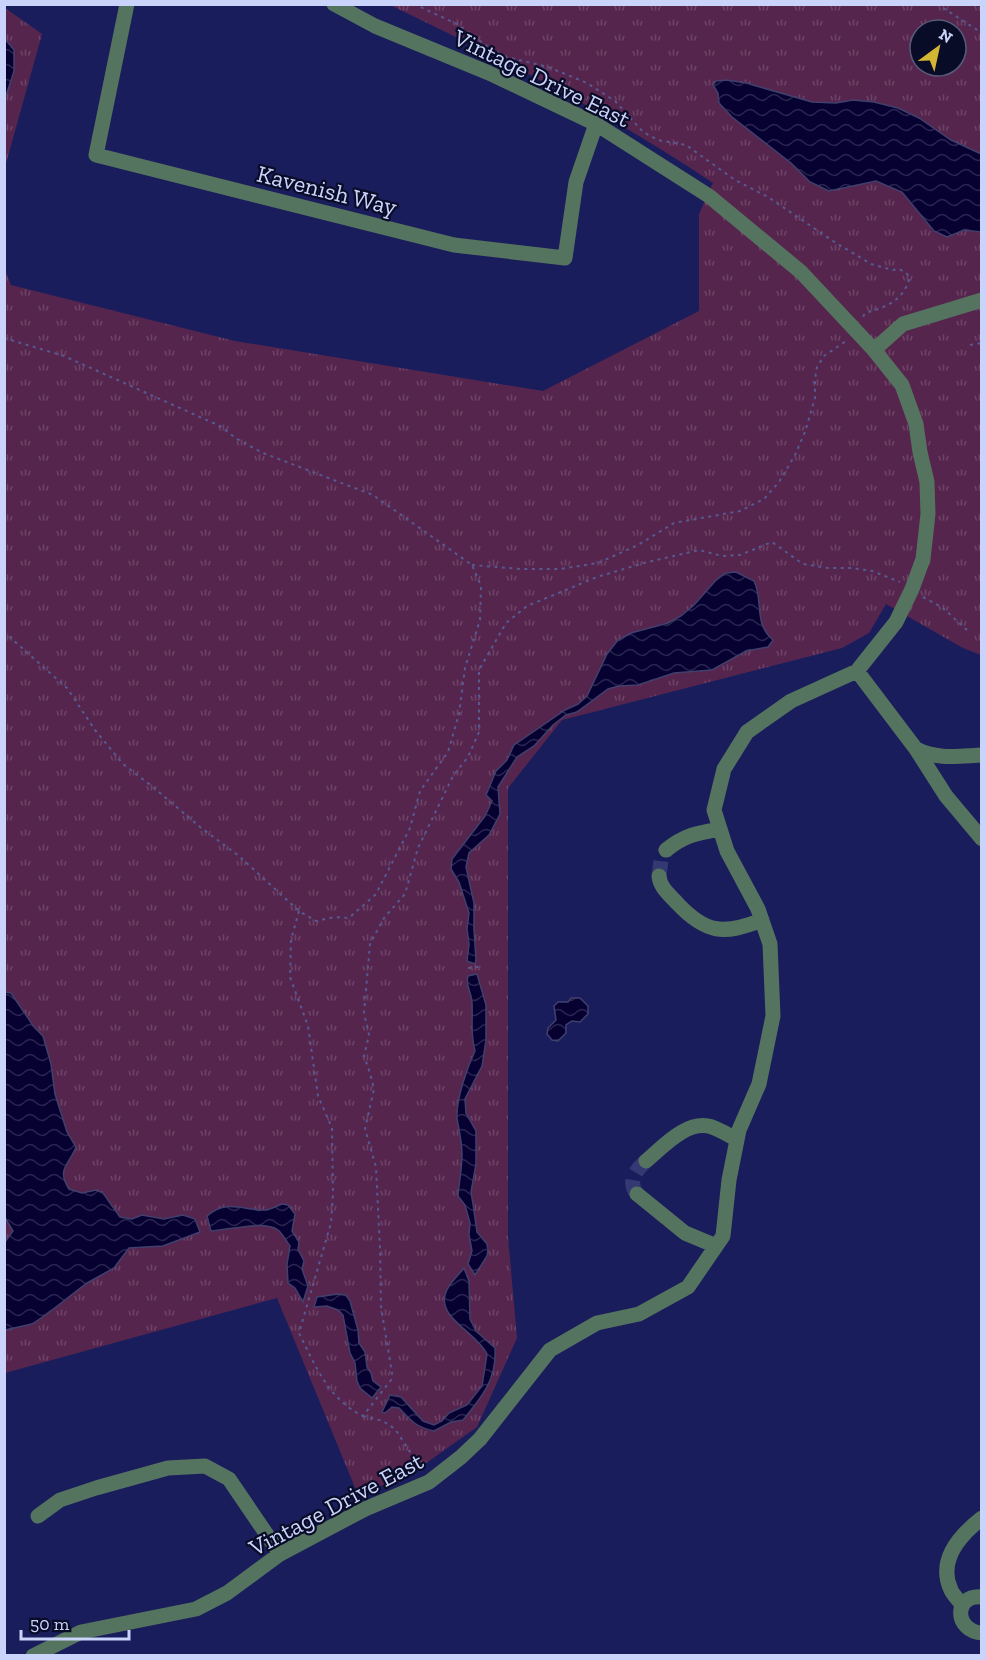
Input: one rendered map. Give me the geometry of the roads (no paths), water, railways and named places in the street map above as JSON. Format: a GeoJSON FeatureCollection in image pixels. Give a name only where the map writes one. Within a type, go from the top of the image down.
{"type":"FeatureCollection","features":[{"type":"Feature","properties":{"kind":"street","name":"Kavenish Way"},"geometry":{"type":"LineString","coordinates":[[127,4],[96,155],[454,245],[565,258],[576,182],[596,124]]}},
{"type":"Feature","properties":{"kind":"street","name":"Vintage Drive East"},"geometry":{"type":"LineString","coordinates":[[33,1656],[81,1632],[196,1609],[227,1593],[280,1554],[365,1509],[429,1482],[480,1439],[550,1350],[597,1323],[639,1314],[688,1287],[723,1236],[729,1180],[739,1130],[759,1084],[773,1016],[770,944],[758,909],[727,851],[714,810],[724,769],[747,732],[791,701],[856,671],[896,622],[923,559],[928,514],[927,482],[916,424],[902,385],[874,350],[801,272],[709,196],[596,124],[489,73],[375,26],[334,4]]}},
{"type":"Feature","properties":{"kind":"street"},"geometry":{"type":"LineString","coordinates":[[874,350],[903,324],[981,300]]}},
{"type":"Feature","properties":{"kind":"street"},"geometry":{"type":"LineString","coordinates":[[856,671],[916,749],[946,796],[981,839]]}},
{"type":"Feature","properties":{"kind":"street"},"geometry":{"type":"LineString","coordinates":[[916,749],[928,756],[981,755]]}},
{"type":"Feature","properties":{"kind":"street"},"geometry":{"type":"LineString","coordinates":[[666,850],[682,838],[720,829]]}},
{"type":"Feature","properties":{"kind":"street"},"geometry":{"type":"LineString","coordinates":[[659,876],[665,890],[696,921],[707,928],[730,930],[762,920]]}},
{"type":"Feature","properties":{"kind":"street"},"geometry":{"type":"LineString","coordinates":[[646,1161],[693,1126],[710,1126],[737,1140]]}},
{"type":"Feature","properties":{"kind":"street"},"geometry":{"type":"LineString","coordinates":[[637,1194],[685,1233],[716,1246]]}},
{"type":"Feature","properties":{"kind":"street"},"geometry":{"type":"LineString","coordinates":[[38,1516],[60,1500],[96,1488],[168,1468],[205,1467],[229,1479],[280,1554]]}},
{"type":"Feature","properties":{"kind":"street"},"geometry":{"type":"LineString","coordinates":[[981,1518],[965,1531],[952,1547],[947,1569],[951,1589],[962,1605],[961,1620],[968,1628],[981,1633]]}},
{"type":"Feature","properties":{"kind":"street"},"geometry":{"type":"LineString","coordinates":[[962,1605],[976,1596],[981,1597]]}},
{"type":"Feature","properties":{"kind":"water"},"geometry":{"type":"Polygon","coordinates":[[[5,39],[14,50],[14,71],[5,99],[5,39]]]}},
{"type":"Feature","properties":{"kind":"water"},"geometry":{"type":"Polygon","coordinates":[[[716,81],[746,83],[812,102],[836,103],[853,100],[898,108],[919,118],[951,140],[982,154],[981,232],[964,230],[947,237],[934,231],[902,192],[876,181],[829,191],[810,182],[791,163],[732,117],[719,103],[718,93],[713,85],[716,81]]]}},
{"type":"Feature","properties":{"kind":"water"},"geometry":{"type":"Polygon","coordinates":[[[736,572],[754,581],[763,627],[773,640],[768,647],[746,651],[712,670],[674,673],[638,685],[608,689],[577,712],[566,715],[553,725],[534,746],[517,757],[498,787],[500,814],[489,835],[469,853],[466,867],[474,903],[476,960],[475,964],[467,961],[469,913],[459,882],[451,869],[452,859],[485,816],[492,801],[486,795],[496,771],[507,760],[514,745],[587,696],[607,654],[618,640],[631,633],[668,623],[681,616],[717,579],[726,573],[736,572]]]}},
{"type":"Feature","properties":{"kind":"water"},"geometry":{"type":"Polygon","coordinates":[[[477,974],[486,1005],[486,1040],[482,1066],[465,1099],[466,1113],[476,1131],[476,1164],[471,1192],[477,1232],[487,1244],[488,1250],[487,1256],[475,1275],[468,1264],[472,1251],[469,1235],[470,1223],[465,1205],[458,1196],[462,1154],[457,1110],[460,1093],[475,1051],[472,1033],[472,999],[467,980],[468,976],[477,974]]]}},
{"type":"Feature","properties":{"kind":"water"},"geometry":{"type":"Polygon","coordinates":[[[5,992],[11,993],[34,1027],[43,1036],[51,1064],[55,1094],[67,1132],[76,1147],[64,1172],[65,1182],[69,1189],[82,1193],[96,1190],[103,1193],[120,1217],[132,1219],[142,1215],[164,1219],[183,1215],[195,1219],[200,1232],[163,1246],[129,1248],[114,1268],[87,1283],[32,1324],[5,1330],[5,1242],[13,1231],[4,1216],[5,992]]]}},
{"type":"Feature","properties":{"kind":"water"},"geometry":{"type":"Polygon","coordinates":[[[571,998],[580,998],[588,1006],[588,1014],[580,1022],[572,1021],[566,1025],[566,1033],[558,1041],[552,1040],[547,1034],[548,1028],[556,1020],[554,1006],[558,1002],[568,1002],[571,998]]]}},
{"type":"Feature","properties":{"kind":"water"},"geometry":{"type":"Polygon","coordinates":[[[282,1204],[288,1205],[295,1214],[292,1231],[299,1242],[298,1249],[304,1261],[302,1269],[308,1286],[303,1302],[295,1288],[288,1283],[287,1264],[290,1246],[278,1230],[272,1227],[255,1226],[211,1231],[207,1216],[221,1208],[265,1210],[282,1204]]]}},
{"type":"Feature","properties":{"kind":"water"},"geometry":{"type":"Polygon","coordinates":[[[464,1268],[469,1281],[470,1319],[476,1331],[495,1348],[494,1369],[487,1387],[463,1420],[451,1422],[434,1431],[414,1423],[399,1408],[392,1407],[385,1413],[382,1412],[390,1395],[401,1397],[423,1421],[434,1425],[442,1421],[449,1413],[467,1405],[482,1386],[487,1354],[482,1346],[453,1319],[445,1304],[448,1288],[464,1268]]]}},
{"type":"Feature","properties":{"kind":"water"},"geometry":{"type":"Polygon","coordinates":[[[346,1295],[350,1301],[359,1343],[365,1352],[367,1367],[373,1381],[381,1387],[372,1398],[360,1388],[357,1381],[343,1315],[338,1310],[327,1306],[314,1307],[317,1297],[346,1295]]]}},
{"type":"Feature","properties":{"kind":"tunnel"},"geometry":{"type":"LineString","coordinates":[[659,876],[661,860],[666,850]]}},
{"type":"Feature","properties":{"kind":"tunnel"},"geometry":{"type":"LineString","coordinates":[[637,1194],[633,1185],[634,1176],[646,1161]]}}]}
